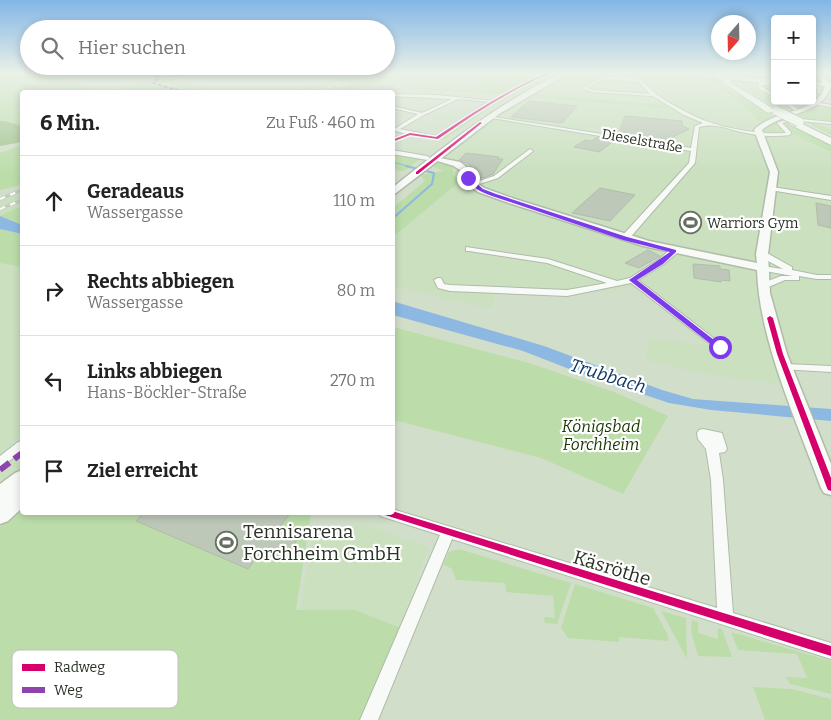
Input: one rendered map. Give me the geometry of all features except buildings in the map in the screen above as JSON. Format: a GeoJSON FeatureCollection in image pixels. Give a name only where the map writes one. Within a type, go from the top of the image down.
{"type":"FeatureCollection","features":[{"type":"Feature","properties":{"kind":"highway"},"geometry":{"type":"LineString","coordinates":[[766,107],[774,111],[795,116],[831,137]]}},
{"type":"Feature","properties":{"kind":"highway"},"geometry":{"type":"LineString","coordinates":[[795,116],[831,142]]}},
{"type":"Feature","properties":{"kind":"main road"},"geometry":{"type":"LineString","coordinates":[[428,161],[497,107]]}},
{"type":"Feature","properties":{"kind":"main road"},"geometry":{"type":"LineString","coordinates":[[395,182],[412,173],[505,107]]}},
{"type":"Feature","properties":{"kind":"main road"},"geometry":{"type":"LineString","coordinates":[[795,116],[809,107]]}},
{"type":"Feature","properties":{"kind":"main road"},"geometry":{"type":"LineString","coordinates":[[822,107],[795,116],[767,122],[759,128],[759,134],[774,172],[762,254],[762,268],[763,286],[770,318],[785,367],[831,488]]}},
{"type":"Feature","properties":{"kind":"main road"},"geometry":{"type":"LineString","coordinates":[[428,161],[452,162],[462,166],[473,184],[494,195],[625,238],[674,251],[762,268]]}},
{"type":"Feature","properties":{"kind":"main road"},"geometry":{"type":"LineString","coordinates":[[395,191],[412,173]]}},
{"type":"Feature","properties":{"kind":"main road"},"geometry":{"type":"LineString","coordinates":[[0,496],[20,480]]}},
{"type":"Feature","properties":{"kind":"main road"},"geometry":{"type":"LineString","coordinates":[[0,515],[20,498]]}},
{"type":"Feature","properties":{"kind":"street"},"geometry":{"type":"LineString","coordinates":[[395,129],[438,107]]}},
{"type":"Feature","properties":{"kind":"street"},"geometry":{"type":"LineString","coordinates":[[674,107],[707,123],[759,134],[788,134],[789,132],[779,124],[785,120],[831,123]]}},
{"type":"Feature","properties":{"kind":"street"},"geometry":{"type":"LineString","coordinates":[[787,107],[795,116]]}},
{"type":"Feature","properties":{"kind":"street"},"geometry":{"type":"LineString","coordinates":[[395,108],[422,114]]}},
{"type":"Feature","properties":{"kind":"street","name":"Dieselstraße"},"geometry":{"type":"LineString","coordinates":[[484,120],[572,129],[694,150]]}},
{"type":"Feature","properties":{"kind":"street","name":"Dieselstraße"},"geometry":{"type":"LineString","coordinates":[[484,120],[502,121]]}},
{"type":"Feature","properties":{"kind":"street"},"geometry":{"type":"LineString","coordinates":[[625,238],[691,164],[698,126],[707,123]]}},
{"type":"Feature","properties":{"kind":"street"},"geometry":{"type":"LineString","coordinates":[[395,130],[436,138]]}},
{"type":"Feature","properties":{"kind":"street"},"geometry":{"type":"LineString","coordinates":[[395,140],[410,134]]}},
{"type":"Feature","properties":{"kind":"street"},"geometry":{"type":"LineString","coordinates":[[473,184],[496,177],[530,151]]}},
{"type":"Feature","properties":{"kind":"street"},"geometry":{"type":"LineString","coordinates":[[395,153],[428,161]]}},
{"type":"Feature","properties":{"kind":"street"},"geometry":{"type":"LineString","coordinates":[[772,190],[831,198]]}},
{"type":"Feature","properties":{"kind":"street"},"geometry":{"type":"LineString","coordinates":[[469,249],[548,261],[619,284]]}},
{"type":"Feature","properties":{"kind":"street"},"geometry":{"type":"LineString","coordinates":[[438,280],[441,286],[450,288],[568,293],[633,280],[674,251]]}},
{"type":"Feature","properties":{"kind":"street"},"geometry":{"type":"LineString","coordinates":[[762,254],[786,267],[817,277]]}},
{"type":"Feature","properties":{"kind":"street"},"geometry":{"type":"LineString","coordinates":[[762,268],[817,277]]}},
{"type":"Feature","properties":{"kind":"street"},"geometry":{"type":"LineString","coordinates":[[763,286],[784,278],[831,277]]}},
{"type":"Feature","properties":{"kind":"street"},"geometry":{"type":"LineString","coordinates":[[633,280],[720,347]]}},
{"type":"Feature","properties":{"kind":"street"},"geometry":{"type":"LineString","coordinates":[[785,367],[831,370]]}},
{"type":"Feature","properties":{"kind":"street"},"geometry":{"type":"LineString","coordinates":[[0,462],[20,447]]}},
{"type":"Feature","properties":{"kind":"street"},"geometry":{"type":"LineString","coordinates":[[712,448],[723,543],[726,619]]}},
{"type":"Feature","properties":{"kind":"street","name":"Käsröthe"},"geometry":{"type":"LineString","coordinates":[[394,515],[831,651]]}},
{"type":"Feature","properties":{"kind":"street"},"geometry":{"type":"LineString","coordinates":[[369,720],[448,532]]}},
{"type":"Feature","properties":{"kind":"shaded area"},"geometry":{"type":"Polygon","coordinates":[[[512,107],[746,107],[758,121],[769,123],[763,131],[776,134],[793,133],[831,152],[831,368],[785,366],[796,397],[779,384],[703,374],[646,360],[650,338],[706,346],[636,287],[567,295],[497,292],[490,309],[395,286],[395,235],[415,219],[453,175],[446,163],[436,161],[512,107]]]}},
{"type":"Feature","properties":{"kind":"shaded area"},"geometry":{"type":"Polygon","coordinates":[[[785,107],[804,107],[798,110],[787,108],[785,107]]]}},
{"type":"Feature","properties":{"kind":"shaded area"},"geometry":{"type":"Polygon","coordinates":[[[0,121],[20,125],[20,142],[0,146],[0,121]]]}},
{"type":"Feature","properties":{"kind":"shaded area"},"geometry":{"type":"Polygon","coordinates":[[[20,188],[20,209],[17,208],[0,216],[0,197],[20,188]]]}},
{"type":"Feature","properties":{"kind":"shaded area"},"geometry":{"type":"Polygon","coordinates":[[[0,263],[20,267],[20,468],[0,484],[0,263]]]}},
{"type":"Feature","properties":{"kind":"shaded area"},"geometry":{"type":"Polygon","coordinates":[[[363,524],[429,547],[399,627],[355,610],[300,610],[312,537],[363,524]]]}},
{"type":"Feature","properties":{"kind":"green space"},"geometry":{"type":"Polygon","coordinates":[[[0,107],[20,107],[20,109],[12,109],[20,110],[20,125],[0,121],[0,107]]]}},
{"type":"Feature","properties":{"kind":"green space"},"geometry":{"type":"Polygon","coordinates":[[[485,107],[492,107],[444,140],[437,139],[485,107]]]}},
{"type":"Feature","properties":{"kind":"green space"},"geometry":{"type":"Polygon","coordinates":[[[746,107],[759,107],[831,146],[831,152],[793,134],[776,134],[762,131],[769,123],[758,121],[746,107]]]}},
{"type":"Feature","properties":{"kind":"green space"},"geometry":{"type":"Polygon","coordinates":[[[776,107],[807,110],[831,107],[831,121],[807,119],[831,130],[831,135],[776,107]]]}},
{"type":"Feature","properties":{"kind":"green space"},"geometry":{"type":"Polygon","coordinates":[[[20,146],[20,185],[0,190],[0,153],[20,146]]]}},
{"type":"Feature","properties":{"kind":"green space"},"geometry":{"type":"Polygon","coordinates":[[[395,154],[421,158],[404,171],[395,170],[395,154]]]}},
{"type":"Feature","properties":{"kind":"green space"},"geometry":{"type":"Polygon","coordinates":[[[436,161],[453,166],[453,175],[460,181],[395,235],[395,206],[425,181],[421,175],[443,171],[430,165],[436,161]]]}},
{"type":"Feature","properties":{"kind":"green space"},"geometry":{"type":"Polygon","coordinates":[[[17,208],[20,209],[20,224],[0,216],[17,208]]]}},
{"type":"Feature","properties":{"kind":"green space"},"geometry":{"type":"Polygon","coordinates":[[[0,229],[20,234],[20,267],[0,263],[0,229]]]}},
{"type":"Feature","properties":{"kind":"green space","name":"Königsbad Forchheim"},"geometry":{"type":"Polygon","coordinates":[[[395,328],[529,363],[614,392],[668,416],[623,494],[541,458],[395,422],[395,328]]]}},
{"type":"Feature","properties":{"kind":"green space"},"geometry":{"type":"Polygon","coordinates":[[[20,510],[20,515],[311,515],[296,610],[355,610],[401,628],[360,720],[0,720],[0,527],[20,510]]]}},
{"type":"Feature","properties":{"kind":"green space"},"geometry":{"type":"Polygon","coordinates":[[[459,549],[571,583],[557,624],[545,623],[544,617],[555,618],[553,596],[506,592],[505,583],[456,580],[452,569],[443,564],[449,552],[459,549]]]}},
{"type":"Feature","properties":{"kind":"green space"},"geometry":{"type":"Polygon","coordinates":[[[575,584],[653,608],[668,635],[668,641],[619,637],[619,642],[568,638],[561,628],[575,584]]]}},
{"type":"Feature","properties":{"kind":"green space"},"geometry":{"type":"Polygon","coordinates":[[[661,611],[686,618],[687,659],[661,611]]]}},
{"type":"Feature","properties":{"kind":"green space"},"geometry":{"type":"Polygon","coordinates":[[[692,620],[698,622],[698,633],[718,639],[718,628],[722,629],[732,657],[698,656],[691,631],[692,620]]]}},
{"type":"Feature","properties":{"kind":"green space"},"geometry":{"type":"Polygon","coordinates":[[[731,632],[831,661],[831,694],[790,684],[786,677],[807,678],[797,654],[738,650],[731,632]]]}},
{"type":"Feature","properties":{"kind":"green space"},"geometry":{"type":"Polygon","coordinates":[[[753,687],[792,689],[831,699],[831,720],[765,720],[753,687]]]}},
{"type":"Feature","properties":{"kind":"water"},"geometry":{"type":"Polygon","coordinates":[[[0,216],[20,224],[20,234],[0,229],[0,216]]]}},
{"type":"Feature","properties":{"kind":"water","name":"Trubbach"},"geometry":{"type":"Polygon","coordinates":[[[395,302],[544,346],[662,390],[693,399],[831,409],[831,421],[711,410],[669,403],[577,372],[523,351],[395,316],[395,302]]]}},
{"type":"Feature","properties":{"kind":"waterway"},"geometry":{"type":"LineString","coordinates":[[432,136],[435,136],[480,107]]}},
{"type":"Feature","properties":{"kind":"waterway"},"geometry":{"type":"LineString","coordinates":[[395,163],[411,167]]}},
{"type":"Feature","properties":{"kind":"waterway"},"geometry":{"type":"LineString","coordinates":[[395,216],[432,184],[434,173],[406,166]]}},
{"type":"Feature","properties":{"kind":"railway"},"geometry":{"type":"LineString","coordinates":[[0,199],[20,191]]}},
{"type":"Feature","properties":{"kind":"railway"},"geometry":{"type":"LineString","coordinates":[[0,209],[20,201]]}},
{"type":"Feature","properties":{"kind":"marked path"},"geometry":{"type":"LineString","coordinates":[[0,470],[20,455]]}},
{"type":"Feature","properties":{"kind":"cycle path"},"geometry":{"type":"LineString","coordinates":[[395,140],[410,134],[437,138],[485,107]]}},
{"type":"Feature","properties":{"kind":"cycle path"},"geometry":{"type":"LineString","coordinates":[[417,173],[481,123]]}},
{"type":"Feature","properties":{"kind":"cycle path"},"geometry":{"type":"LineString","coordinates":[[770,318],[780,354],[831,488]]}},
{"type":"Feature","properties":{"kind":"cycle path"},"geometry":{"type":"LineString","coordinates":[[395,515],[831,651]]}},
{"type":"Feature","properties":{"kind":"place","name":"Warriors Gym"},"geometry":{"type":"Point","coordinates":[691,223]}},
{"type":"Feature","properties":{"kind":"place","name":"Tennisarena Forchheim GmbH"},"geometry":{"type":"Point","coordinates":[227,542]}},
{"type":"Feature","properties":{"kind":"route"},"geometry":{"type":"LineString","coordinates":[[468,178],[470,182],[481,190],[494,195],[582,225],[674,251],[633,280],[720,347]]}}]}
